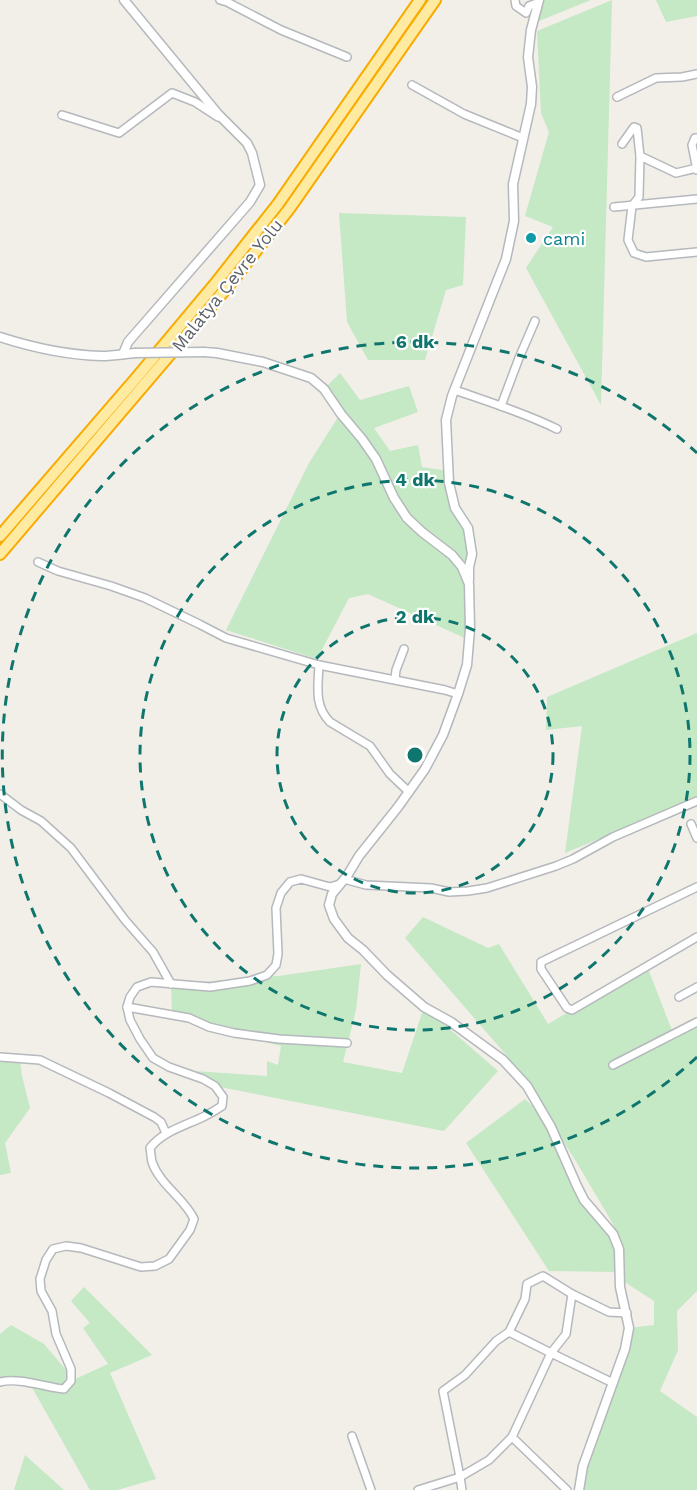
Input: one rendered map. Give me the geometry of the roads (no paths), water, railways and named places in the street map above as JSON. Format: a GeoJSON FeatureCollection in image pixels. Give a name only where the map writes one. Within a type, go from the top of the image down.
{"type":"FeatureCollection","features":[{"type":"Feature","properties":{"kind":"highway","name":"Malatya Çevre Yolu"},"geometry":{"type":"LineString","coordinates":[[0,536],[138,376],[278,204],[420,0]]}},
{"type":"Feature","properties":{"kind":"highway","name":"Malatya Çevre Yolu"},"geometry":{"type":"LineString","coordinates":[[0,554],[229,285],[289,209],[435,0]]}},
{"type":"Feature","properties":{"kind":"street"},"geometry":{"type":"LineString","coordinates":[[123,354],[128,342],[250,202],[260,185],[252,153],[247,143],[223,119],[124,0]]}},
{"type":"Feature","properties":{"kind":"street"},"geometry":{"type":"LineString","coordinates":[[220,0],[281,30],[347,57]]}},
{"type":"Feature","properties":{"kind":"street"},"geometry":{"type":"LineString","coordinates":[[515,0],[516,6],[526,13],[529,6],[538,2]]}},
{"type":"Feature","properties":{"kind":"street"},"geometry":{"type":"LineString","coordinates":[[329,905],[332,894],[425,769],[443,735],[467,665],[470,629],[469,567],[472,554],[468,528],[454,508],[449,483],[446,420],[455,390],[506,259],[514,221],[513,184],[531,104],[532,87],[528,57],[531,30],[538,2]]}},
{"type":"Feature","properties":{"kind":"street"},"geometry":{"type":"LineString","coordinates":[[617,97],[656,78],[697,74]]}},
{"type":"Feature","properties":{"kind":"street"},"geometry":{"type":"LineString","coordinates":[[412,85],[464,114],[523,138]]}},
{"type":"Feature","properties":{"kind":"street"},"geometry":{"type":"LineString","coordinates":[[62,116],[119,134],[172,93],[195,102],[223,119]]}},
{"type":"Feature","properties":{"kind":"street"},"geometry":{"type":"LineString","coordinates":[[622,144],[631,129],[636,128],[640,156],[639,197],[632,206],[628,240],[634,253],[646,257],[697,252]]}},
{"type":"Feature","properties":{"kind":"street"},"geometry":{"type":"LineString","coordinates":[[640,156],[676,173],[697,169],[692,145],[697,138]]}},
{"type":"Feature","properties":{"kind":"street"},"geometry":{"type":"LineString","coordinates":[[614,207],[697,199]]}},
{"type":"Feature","properties":{"kind":"street"},"geometry":{"type":"LineString","coordinates":[[501,406],[535,321]]}},
{"type":"Feature","properties":{"kind":"street"},"geometry":{"type":"LineString","coordinates":[[0,337],[34,348],[103,356],[135,353],[217,353],[263,362],[311,378],[324,388],[340,414],[376,459],[394,498],[407,518],[452,555],[462,567],[469,584]]}},
{"type":"Feature","properties":{"kind":"street"},"geometry":{"type":"LineString","coordinates":[[455,390],[557,429]]}},
{"type":"Feature","properties":{"kind":"street"},"geometry":{"type":"LineString","coordinates":[[38,562],[58,571],[145,598],[226,638],[319,664],[458,694]]}},
{"type":"Feature","properties":{"kind":"street"},"geometry":{"type":"LineString","coordinates":[[394,679],[404,650]]}},
{"type":"Feature","properties":{"kind":"street"},"geometry":{"type":"LineString","coordinates":[[319,664],[318,693],[321,711],[325,717],[370,746],[390,774],[409,792]]}},
{"type":"Feature","properties":{"kind":"street"},"geometry":{"type":"LineString","coordinates":[[0,795],[41,821],[71,848],[125,920],[153,952],[171,984]]}},
{"type":"Feature","properties":{"kind":"street"},"geometry":{"type":"LineString","coordinates":[[0,1382],[19,1381],[64,1389],[70,1381],[71,1369],[56,1334],[52,1311],[41,1291],[40,1279],[46,1260],[53,1249],[66,1246],[81,1248],[141,1268],[155,1266],[169,1259],[190,1230],[194,1219],[190,1211],[161,1178],[152,1162],[150,1148],[166,1133],[222,1106],[223,1097],[215,1086],[203,1079],[169,1067],[153,1058],[130,1020],[127,1007],[137,987],[151,982],[210,987],[250,981],[267,975],[276,965],[278,954],[276,908],[281,893],[290,882],[301,879],[330,887],[342,882],[431,888],[449,892],[487,888],[573,859],[613,837],[697,801]]}},
{"type":"Feature","properties":{"kind":"street"},"geometry":{"type":"LineString","coordinates":[[691,824],[697,838]]}},
{"type":"Feature","properties":{"kind":"street"},"geometry":{"type":"LineString","coordinates":[[323,885],[328,893],[334,919],[348,938],[424,1007],[451,1022],[503,1060],[527,1086],[551,1127],[584,1200],[613,1234],[619,1249],[620,1287],[629,1328],[625,1349],[583,1466],[579,1490]]}},
{"type":"Feature","properties":{"kind":"street"},"geometry":{"type":"LineString","coordinates":[[697,886],[541,962],[541,969],[567,1008],[573,1010],[697,937]]}},
{"type":"Feature","properties":{"kind":"street"},"geometry":{"type":"LineString","coordinates":[[679,997],[697,987]]}},
{"type":"Feature","properties":{"kind":"street"},"geometry":{"type":"LineString","coordinates":[[127,1007],[189,1018],[208,1027],[234,1033],[279,1039],[347,1043]]}},
{"type":"Feature","properties":{"kind":"street"},"geometry":{"type":"LineString","coordinates":[[613,1065],[697,1022]]}},
{"type":"Feature","properties":{"kind":"street"},"geometry":{"type":"LineString","coordinates":[[0,1057],[40,1060],[161,1122],[166,1133]]}},
{"type":"Feature","properties":{"kind":"street"},"geometry":{"type":"LineString","coordinates":[[462,1490],[442,1391],[465,1375],[496,1341],[509,1332],[525,1299],[527,1284],[543,1276],[572,1294],[609,1312],[627,1313]]}},
{"type":"Feature","properties":{"kind":"street"},"geometry":{"type":"LineString","coordinates":[[418,1490],[460,1477],[489,1460],[512,1437],[552,1353],[566,1334],[572,1294]]}},
{"type":"Feature","properties":{"kind":"street"},"geometry":{"type":"LineString","coordinates":[[509,1332],[613,1383]]}},
{"type":"Feature","properties":{"kind":"street"},"geometry":{"type":"LineString","coordinates":[[352,1436],[371,1490]]}},
{"type":"Feature","properties":{"kind":"street"},"geometry":{"type":"LineString","coordinates":[[512,1437],[567,1490]]}},
{"type":"Feature","properties":{"kind":"place","name":"cami"},"geometry":{"type":"Point","coordinates":[531,238]}}]}
